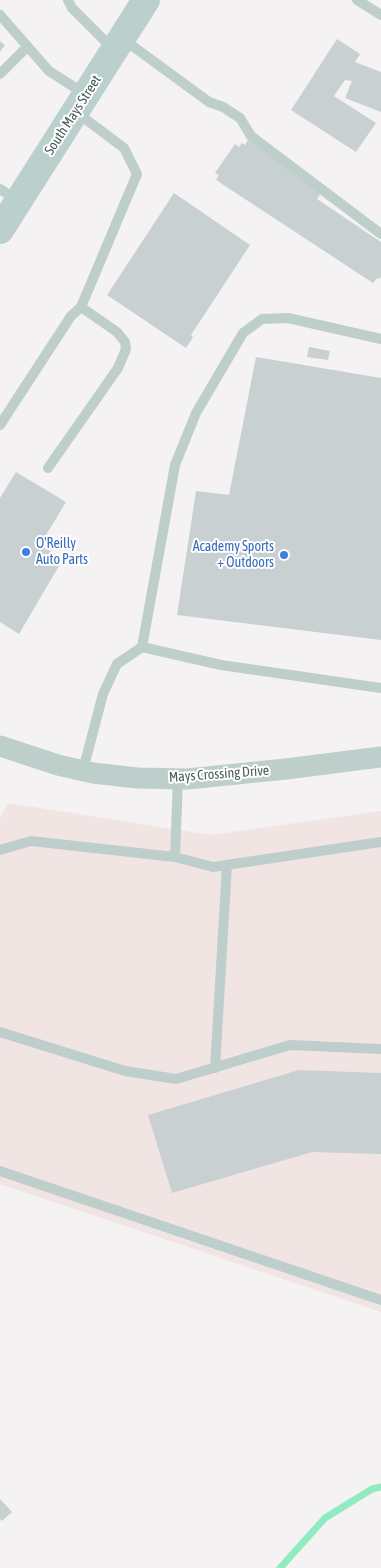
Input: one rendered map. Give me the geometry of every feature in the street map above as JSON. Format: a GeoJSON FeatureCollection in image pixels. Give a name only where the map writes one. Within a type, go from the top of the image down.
{"type":"FeatureCollection","features":[{"type":"Feature","properties":{"kind":"main road","name":"South Mays Street"},"geometry":{"type":"LineString","coordinates":[[0,230],[9,195],[81,103],[146,0]]}},
{"type":"Feature","properties":{"kind":"street","name":"Mays Crossing Drive"},"geometry":{"type":"LineString","coordinates":[[0,746],[83,770],[137,778],[178,779],[286,769],[381,757]]}},
{"type":"Feature","properties":{"kind":"lane"},"geometry":{"type":"LineString","coordinates":[[68,0],[72,8],[118,45],[209,102],[223,107],[240,118],[251,136],[381,234]]}},
{"type":"Feature","properties":{"kind":"lane"},"geometry":{"type":"LineString","coordinates":[[357,0],[381,15]]}},
{"type":"Feature","properties":{"kind":"lane"},"geometry":{"type":"LineString","coordinates":[[0,15],[49,71],[124,148],[137,174],[81,307],[71,316],[0,425]]}},
{"type":"Feature","properties":{"kind":"lane"},"geometry":{"type":"LineString","coordinates":[[0,74],[27,46]]}},
{"type":"Feature","properties":{"kind":"lane"},"geometry":{"type":"LineString","coordinates":[[48,468],[118,368],[126,349],[125,342],[117,332],[81,307]]}},
{"type":"Feature","properties":{"kind":"lane"},"geometry":{"type":"LineString","coordinates":[[83,770],[103,694],[117,664],[142,647],[175,465],[196,413],[243,333],[262,319],[288,318],[381,339]]}},
{"type":"Feature","properties":{"kind":"lane"},"geometry":{"type":"LineString","coordinates":[[142,647],[221,665],[381,688]]}},
{"type":"Feature","properties":{"kind":"lane"},"geometry":{"type":"LineString","coordinates":[[175,857],[178,779]]}},
{"type":"Feature","properties":{"kind":"lane"},"geometry":{"type":"LineString","coordinates":[[0,850],[31,841],[175,857],[213,867],[381,842]]}},
{"type":"Feature","properties":{"kind":"lane"},"geometry":{"type":"LineString","coordinates":[[215,1068],[227,865]]}},
{"type":"Feature","properties":{"kind":"lane"},"geometry":{"type":"LineString","coordinates":[[0,1032],[124,1071],[176,1080],[290,1045],[381,1049]]}},
{"type":"Feature","properties":{"kind":"lane"},"geometry":{"type":"LineString","coordinates":[[0,1171],[381,1300]]}},
{"type":"Feature","properties":{"kind":"shaded area"},"geometry":{"type":"Polygon","coordinates":[[[8,803],[211,835],[381,811],[381,1312],[0,1184],[0,818],[8,803]]]}},
{"type":"Feature","properties":{"kind":"building"},"geometry":{"type":"Polygon","coordinates":[[[337,39],[360,54],[355,62],[381,72],[381,112],[345,98],[352,81],[345,80],[334,96],[376,123],[356,152],[291,110],[337,39]]]}},
{"type":"Feature","properties":{"kind":"building"},"geometry":{"type":"Polygon","coordinates":[[[0,41],[5,45],[0,52],[0,41]]]}},
{"type":"Feature","properties":{"kind":"building"},"geometry":{"type":"Polygon","coordinates":[[[248,140],[320,188],[321,193],[317,199],[381,242],[381,277],[379,279],[377,278],[373,283],[216,180],[219,175],[215,173],[235,144],[239,147],[242,143],[245,145],[248,140]]]}},
{"type":"Feature","properties":{"kind":"building"},"geometry":{"type":"Polygon","coordinates":[[[174,193],[250,245],[191,335],[193,337],[186,348],[107,295],[174,193]]]}},
{"type":"Feature","properties":{"kind":"building"},"geometry":{"type":"Polygon","coordinates":[[[309,347],[330,351],[328,360],[307,357],[309,347]]]}},
{"type":"Feature","properties":{"kind":"building","name":"Academy Sports + Outdoors"},"geometry":{"type":"Polygon","coordinates":[[[256,357],[381,378],[381,640],[177,615],[196,491],[229,495],[256,357]]]}},
{"type":"Feature","properties":{"kind":"building","name":"O'Reilly Auto Parts"},"geometry":{"type":"Polygon","coordinates":[[[16,472],[66,502],[40,545],[63,559],[19,634],[0,622],[0,498],[16,472]]]}},
{"type":"Feature","properties":{"kind":"building"},"geometry":{"type":"Polygon","coordinates":[[[299,1070],[381,1073],[381,1154],[312,1152],[172,1193],[148,1115],[299,1070]]]}},
{"type":"Feature","properties":{"kind":"building"},"geometry":{"type":"Polygon","coordinates":[[[0,1499],[12,1512],[2,1521],[0,1519],[0,1499]]]}},
{"type":"Feature","properties":{"kind":"waterway"},"geometry":{"type":"LineString","coordinates":[[280,1568],[325,1518],[372,1489],[381,1487]]}},
{"type":"Feature","properties":{"kind":"place","name":"O'Reilly Auto Parts"},"geometry":{"type":"Point","coordinates":[26,552]}},
{"type":"Feature","properties":{"kind":"place","name":"Academy Sports + Outdoors"},"geometry":{"type":"Point","coordinates":[284,555]}}]}
